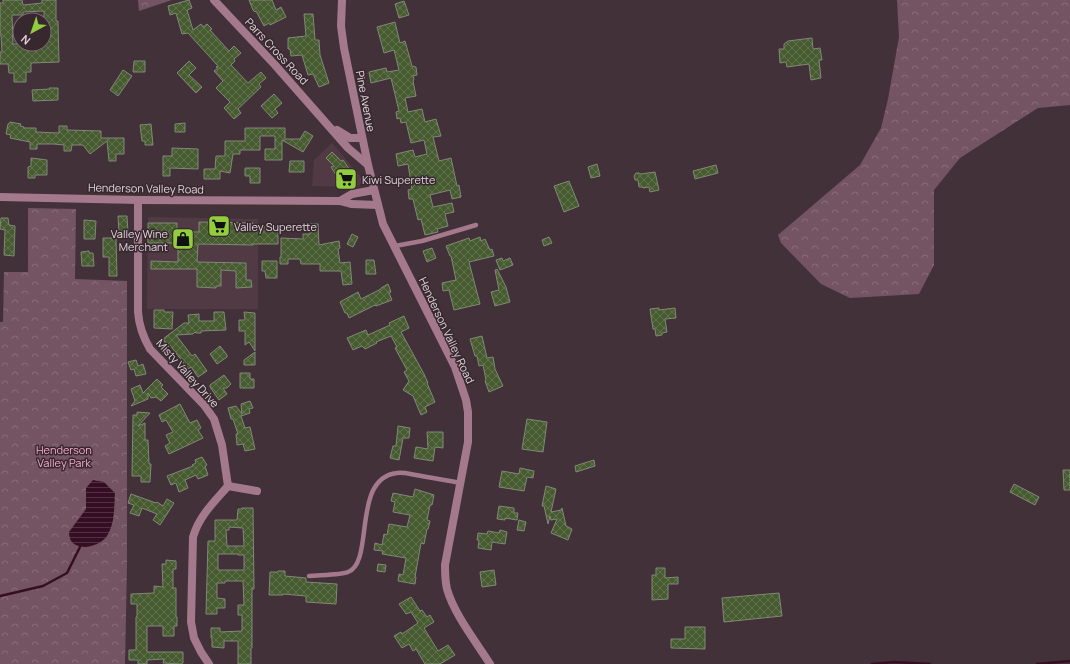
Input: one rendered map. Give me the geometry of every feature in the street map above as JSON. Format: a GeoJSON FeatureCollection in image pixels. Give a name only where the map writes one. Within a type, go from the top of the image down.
{"type":"FeatureCollection","features":[{"type":"Feature","properties":{"kind":"street","name":"Parrs Cross Road"},"geometry":{"type":"LineString","coordinates":[[214,0],[323,118],[348,148],[368,165]]}},
{"type":"Feature","properties":{"kind":"street","name":"Pine Avenue"},"geometry":{"type":"LineString","coordinates":[[342,0],[341,26],[362,138],[378,205]]}},
{"type":"Feature","properties":{"kind":"street","name":"Parrs Cross Road"},"geometry":{"type":"LineString","coordinates":[[323,118],[350,138],[362,138]]}},
{"type":"Feature","properties":{"kind":"street","name":"Henderson Valley Road"},"geometry":{"type":"LineString","coordinates":[[340,200],[352,194],[374,190]]}},
{"type":"Feature","properties":{"kind":"street","name":"Henderson Valley Road"},"geometry":{"type":"LineString","coordinates":[[0,197],[138,200],[340,200],[351,204],[378,205],[383,224],[455,367],[466,400],[468,412],[468,442],[445,565],[446,583],[452,603],[490,664]]}},
{"type":"Feature","properties":{"kind":"street","name":"Misty Valley Drive"},"geometry":{"type":"LineString","coordinates":[[138,200],[139,325],[150,349],[204,405],[214,420],[222,445],[228,486]]}},
{"type":"Feature","properties":{"kind":"street"},"geometry":{"type":"LineString","coordinates":[[209,664],[194,638],[191,622],[193,537],[201,518],[228,486],[257,491]]}},
{"type":"Feature","properties":{"kind":"lane"},"geometry":{"type":"LineString","coordinates":[[394,246],[422,241],[476,225]]}},
{"type":"Feature","properties":{"kind":"lane"},"geometry":{"type":"LineString","coordinates":[[309,576],[348,573],[354,567],[360,555],[369,503],[373,490],[377,483],[388,475],[399,472],[461,483]]}},
{"type":"Feature","properties":{"kind":"shaded area"},"geometry":{"type":"Polygon","coordinates":[[[332,143],[361,177],[362,182],[358,187],[312,186],[314,160],[332,143]]]}},
{"type":"Feature","properties":{"kind":"shaded area"},"geometry":{"type":"Polygon","coordinates":[[[148,217],[258,219],[258,309],[147,309],[148,217]]]}},
{"type":"Feature","properties":{"kind":"shaded area"},"geometry":{"type":"Polygon","coordinates":[[[93,480],[104,482],[115,493],[113,521],[110,531],[104,540],[95,545],[84,547],[71,541],[69,532],[86,509],[86,488],[93,480]]]}},
{"type":"Feature","properties":{"kind":"green space"},"geometry":{"type":"Polygon","coordinates":[[[138,0],[172,0],[139,11],[138,0]]]}},
{"type":"Feature","properties":{"kind":"green space"},"geometry":{"type":"Polygon","coordinates":[[[897,0],[1070,0],[1070,105],[1038,108],[960,158],[934,190],[934,265],[919,294],[850,298],[821,284],[781,243],[778,235],[860,165],[881,128],[888,99],[899,37],[897,0]]]}},
{"type":"Feature","properties":{"kind":"green space","name":"Henderson Valley Park"},"geometry":{"type":"Polygon","coordinates":[[[28,208],[76,209],[75,279],[127,281],[127,565],[125,664],[0,664],[0,322],[3,322],[4,272],[28,272],[28,208]]]}},
{"type":"Feature","properties":{"kind":"building"},"geometry":{"type":"Polygon","coordinates":[[[3,0],[22,0],[23,5],[42,3],[42,0],[56,0],[59,62],[31,63],[31,72],[26,72],[26,82],[14,82],[14,73],[9,73],[8,64],[0,64],[0,52],[2,52],[0,35],[0,3],[3,3],[3,0]]]}},
{"type":"Feature","properties":{"kind":"building"},"geometry":{"type":"Polygon","coordinates":[[[189,0],[192,8],[187,10],[193,30],[201,24],[203,27],[207,24],[212,29],[210,30],[229,51],[234,46],[241,53],[234,59],[235,61],[231,65],[248,83],[261,72],[266,78],[259,84],[261,87],[238,109],[241,113],[234,119],[224,108],[230,102],[216,88],[223,81],[214,71],[218,68],[216,67],[218,66],[188,33],[182,34],[176,13],[170,15],[168,6],[189,0]]]}},
{"type":"Feature","properties":{"kind":"building"},"geometry":{"type":"Polygon","coordinates":[[[249,0],[272,0],[276,10],[281,7],[286,17],[270,25],[269,23],[264,26],[256,11],[255,12],[253,10],[249,0]]]}},
{"type":"Feature","properties":{"kind":"building"},"geometry":{"type":"Polygon","coordinates":[[[404,1],[409,15],[399,18],[395,4],[404,1]]]}},
{"type":"Feature","properties":{"kind":"building"},"geometry":{"type":"Polygon","coordinates":[[[304,14],[313,14],[315,40],[319,40],[320,55],[329,83],[319,87],[313,74],[308,75],[302,55],[291,56],[290,49],[288,49],[288,38],[306,36],[304,14]]]}},
{"type":"Feature","properties":{"kind":"building"},"geometry":{"type":"Polygon","coordinates":[[[395,22],[400,43],[405,41],[412,66],[416,67],[417,75],[413,76],[413,81],[416,96],[405,98],[408,112],[422,109],[425,122],[436,119],[441,136],[433,137],[439,161],[451,158],[461,197],[452,199],[450,190],[430,195],[433,207],[452,203],[454,212],[445,214],[448,226],[437,229],[438,232],[425,235],[421,219],[418,220],[413,199],[409,199],[408,190],[412,189],[408,164],[398,166],[396,154],[413,150],[415,157],[427,154],[424,140],[411,143],[406,122],[401,123],[400,118],[397,119],[396,112],[399,111],[391,78],[371,83],[369,72],[386,68],[387,72],[399,70],[394,50],[384,53],[377,27],[395,22]]]}},
{"type":"Feature","properties":{"kind":"building"},"geometry":{"type":"Polygon","coordinates":[[[812,38],[813,49],[820,48],[822,60],[819,60],[821,78],[811,80],[809,64],[787,67],[786,62],[780,63],[779,49],[784,49],[784,44],[788,41],[812,38]]]}},
{"type":"Feature","properties":{"kind":"building"},"geometry":{"type":"Polygon","coordinates":[[[134,61],[145,61],[145,72],[133,72],[134,61]]]}},
{"type":"Feature","properties":{"kind":"building"},"geometry":{"type":"Polygon","coordinates":[[[189,61],[196,68],[189,75],[202,87],[196,93],[177,73],[189,61]]]}},
{"type":"Feature","properties":{"kind":"building"},"geometry":{"type":"Polygon","coordinates":[[[123,70],[132,76],[118,96],[110,90],[123,70]]]}},
{"type":"Feature","properties":{"kind":"building"},"geometry":{"type":"Polygon","coordinates":[[[49,88],[58,88],[58,100],[33,101],[32,90],[50,89],[49,88]]]}},
{"type":"Feature","properties":{"kind":"building"},"geometry":{"type":"Polygon","coordinates":[[[274,94],[282,103],[275,109],[278,113],[272,118],[261,106],[274,94]]]}},
{"type":"Feature","properties":{"kind":"building"},"geometry":{"type":"Polygon","coordinates":[[[10,122],[21,124],[20,126],[24,128],[36,128],[36,132],[59,133],[59,126],[67,126],[67,130],[101,131],[101,138],[124,138],[124,154],[116,154],[116,161],[109,161],[107,141],[90,154],[83,145],[72,145],[71,151],[64,151],[64,145],[54,144],[37,144],[37,149],[30,149],[30,142],[10,138],[11,135],[6,134],[8,124],[10,122]]]}},
{"type":"Feature","properties":{"kind":"building"},"geometry":{"type":"Polygon","coordinates":[[[185,123],[185,132],[175,132],[175,124],[185,123]]]}},
{"type":"Feature","properties":{"kind":"building"},"geometry":{"type":"Polygon","coordinates":[[[151,124],[153,145],[145,145],[145,141],[142,141],[140,125],[151,124]]]}},
{"type":"Feature","properties":{"kind":"building"},"geometry":{"type":"Polygon","coordinates":[[[245,128],[285,128],[285,139],[300,139],[305,131],[313,136],[303,152],[282,140],[282,160],[265,160],[265,149],[275,149],[275,136],[260,136],[260,150],[240,150],[240,154],[233,154],[230,173],[220,171],[220,179],[204,179],[204,169],[215,169],[216,156],[225,156],[225,141],[245,141],[245,128]]]}},
{"type":"Feature","properties":{"kind":"building"},"geometry":{"type":"Polygon","coordinates":[[[172,148],[198,149],[198,169],[170,168],[170,176],[163,176],[163,156],[172,156],[172,148]]]}},
{"type":"Feature","properties":{"kind":"building"},"geometry":{"type":"Polygon","coordinates":[[[332,152],[341,161],[343,160],[356,179],[349,184],[342,184],[331,167],[334,166],[326,158],[332,152]]]}},
{"type":"Feature","properties":{"kind":"building"},"geometry":{"type":"Polygon","coordinates":[[[31,158],[47,160],[47,175],[35,175],[35,178],[28,178],[28,167],[31,166],[31,158]]]}},
{"type":"Feature","properties":{"kind":"building"},"geometry":{"type":"Polygon","coordinates":[[[290,161],[304,161],[304,172],[289,172],[290,161]]]}},
{"type":"Feature","properties":{"kind":"building"},"geometry":{"type":"Polygon","coordinates":[[[597,164],[600,176],[591,178],[588,167],[597,164]]]}},
{"type":"Feature","properties":{"kind":"building"},"geometry":{"type":"Polygon","coordinates":[[[716,165],[718,173],[695,179],[693,171],[716,165]]]}},
{"type":"Feature","properties":{"kind":"building"},"geometry":{"type":"Polygon","coordinates":[[[245,168],[260,168],[260,183],[250,183],[250,176],[245,176],[245,168]]]}},
{"type":"Feature","properties":{"kind":"building"},"geometry":{"type":"Polygon","coordinates":[[[655,172],[659,190],[650,192],[649,187],[639,187],[638,180],[635,180],[634,176],[636,173],[641,174],[655,172]]]}},
{"type":"Feature","properties":{"kind":"building"},"geometry":{"type":"Polygon","coordinates":[[[569,181],[579,206],[564,212],[554,186],[569,181]]]}},
{"type":"Feature","properties":{"kind":"building"},"geometry":{"type":"Polygon","coordinates":[[[118,216],[127,216],[128,233],[119,233],[118,216]]]}},
{"type":"Feature","properties":{"kind":"building"},"geometry":{"type":"Polygon","coordinates":[[[1,218],[8,218],[9,225],[15,226],[14,256],[4,255],[5,230],[0,229],[1,218]]]}},
{"type":"Feature","properties":{"kind":"building"},"geometry":{"type":"Polygon","coordinates":[[[84,220],[96,221],[95,239],[84,239],[84,220]]]}},
{"type":"Feature","properties":{"kind":"building"},"geometry":{"type":"Polygon","coordinates":[[[199,222],[253,223],[253,227],[278,227],[278,244],[198,244],[197,262],[246,263],[246,280],[251,280],[252,287],[236,288],[236,271],[221,270],[221,286],[216,286],[216,288],[197,287],[197,269],[151,269],[151,261],[178,262],[178,243],[148,243],[148,223],[177,223],[177,232],[199,232],[199,222]]]}},
{"type":"Feature","properties":{"kind":"building"},"geometry":{"type":"Polygon","coordinates":[[[310,224],[318,224],[319,245],[339,241],[340,248],[338,249],[340,263],[350,262],[352,284],[343,285],[341,271],[320,271],[320,264],[301,264],[300,259],[288,259],[288,264],[280,264],[281,238],[303,239],[303,234],[310,234],[310,224]]]}},
{"type":"Feature","properties":{"kind":"building"},"geometry":{"type":"Polygon","coordinates":[[[352,234],[358,237],[353,247],[347,244],[352,234]]]}},
{"type":"Feature","properties":{"kind":"building"},"geometry":{"type":"Polygon","coordinates":[[[480,237],[481,241],[485,239],[490,250],[492,249],[494,256],[469,262],[480,304],[454,310],[449,290],[443,291],[442,283],[456,280],[451,256],[446,246],[469,238],[470,241],[480,237]]]}},
{"type":"Feature","properties":{"kind":"building"},"geometry":{"type":"Polygon","coordinates":[[[549,237],[552,243],[544,246],[542,240],[549,237]]]}},
{"type":"Feature","properties":{"kind":"building"},"geometry":{"type":"Polygon","coordinates":[[[103,238],[116,238],[117,276],[109,276],[109,257],[103,257],[103,238]]]}},
{"type":"Feature","properties":{"kind":"building"},"geometry":{"type":"Polygon","coordinates":[[[432,248],[436,258],[427,262],[423,251],[432,248]]]}},
{"type":"Feature","properties":{"kind":"building"},"geometry":{"type":"Polygon","coordinates":[[[89,251],[89,253],[93,253],[94,266],[82,266],[81,252],[89,251]]]}},
{"type":"Feature","properties":{"kind":"building"},"geometry":{"type":"Polygon","coordinates":[[[502,258],[503,261],[510,258],[513,265],[500,270],[496,260],[502,258]]]}},
{"type":"Feature","properties":{"kind":"building"},"geometry":{"type":"Polygon","coordinates":[[[366,260],[374,260],[376,274],[366,274],[366,260]]]}},
{"type":"Feature","properties":{"kind":"building"},"geometry":{"type":"Polygon","coordinates":[[[262,261],[277,261],[277,278],[266,278],[265,271],[262,271],[262,261]]]}},
{"type":"Feature","properties":{"kind":"building"},"geometry":{"type":"Polygon","coordinates":[[[497,269],[506,287],[510,302],[495,306],[491,292],[499,290],[495,270],[497,269]]]}},
{"type":"Feature","properties":{"kind":"building"},"geometry":{"type":"Polygon","coordinates":[[[388,284],[391,292],[389,293],[392,300],[376,306],[375,305],[349,318],[347,313],[345,313],[340,302],[358,292],[361,299],[388,284]]]}},
{"type":"Feature","properties":{"kind":"building"},"geometry":{"type":"Polygon","coordinates":[[[659,308],[659,310],[675,308],[676,318],[665,319],[667,332],[656,336],[655,329],[653,329],[650,309],[659,308]]]}},
{"type":"Feature","properties":{"kind":"building"},"geometry":{"type":"Polygon","coordinates":[[[154,310],[173,312],[172,329],[154,328],[154,310]]]}},
{"type":"Feature","properties":{"kind":"building"},"geometry":{"type":"Polygon","coordinates":[[[214,312],[224,312],[226,330],[201,331],[201,333],[195,332],[193,334],[176,335],[192,356],[195,354],[207,371],[198,377],[191,367],[188,369],[170,345],[168,347],[163,339],[184,323],[189,323],[188,315],[199,314],[199,321],[214,321],[214,312]]]}},
{"type":"Feature","properties":{"kind":"building"},"geometry":{"type":"Polygon","coordinates":[[[244,312],[255,313],[255,351],[249,342],[245,345],[245,331],[239,331],[239,320],[245,320],[244,312]]]}},
{"type":"Feature","properties":{"kind":"building"},"geometry":{"type":"Polygon","coordinates":[[[404,316],[409,328],[401,332],[424,374],[435,402],[425,407],[427,412],[421,415],[413,396],[403,390],[409,381],[404,372],[407,370],[395,348],[397,347],[391,336],[376,342],[377,343],[365,349],[362,346],[353,350],[347,338],[366,330],[368,335],[390,325],[389,323],[404,316]]]}},
{"type":"Feature","properties":{"kind":"building"},"geometry":{"type":"Polygon","coordinates":[[[482,336],[487,358],[493,357],[495,369],[503,386],[489,392],[485,381],[483,365],[479,366],[477,356],[475,356],[470,339],[482,336]]]}},
{"type":"Feature","properties":{"kind":"building"},"geometry":{"type":"Polygon","coordinates":[[[220,346],[227,357],[217,364],[210,354],[220,346]]]}},
{"type":"Feature","properties":{"kind":"building"},"geometry":{"type":"Polygon","coordinates":[[[255,352],[255,365],[244,365],[244,360],[255,352]]]}},
{"type":"Feature","properties":{"kind":"building"},"geometry":{"type":"Polygon","coordinates":[[[136,360],[138,366],[143,364],[146,374],[136,376],[134,369],[131,370],[128,362],[136,360]]]}},
{"type":"Feature","properties":{"kind":"building"},"geometry":{"type":"Polygon","coordinates":[[[240,373],[250,373],[250,379],[254,379],[254,388],[240,388],[240,373]]]}},
{"type":"Feature","properties":{"kind":"building"},"geometry":{"type":"Polygon","coordinates":[[[224,375],[231,384],[227,388],[223,388],[227,394],[219,400],[210,385],[224,375]]]}},
{"type":"Feature","properties":{"kind":"building"},"geometry":{"type":"Polygon","coordinates":[[[157,379],[163,385],[161,387],[168,394],[161,401],[156,397],[151,398],[148,393],[148,399],[131,406],[135,401],[131,389],[140,385],[143,393],[157,379]]]}},
{"type":"Feature","properties":{"kind":"building"},"geometry":{"type":"Polygon","coordinates":[[[250,401],[253,408],[249,409],[250,413],[241,416],[245,428],[250,427],[255,449],[245,451],[243,444],[237,445],[236,434],[238,434],[228,408],[236,406],[242,414],[241,404],[250,401]]]}},
{"type":"Feature","properties":{"kind":"building"},"geometry":{"type":"Polygon","coordinates":[[[180,404],[190,423],[197,420],[201,428],[198,430],[203,438],[169,454],[165,446],[170,443],[166,435],[173,432],[166,420],[162,422],[159,415],[180,404]]]}},
{"type":"Feature","properties":{"kind":"building"},"geometry":{"type":"Polygon","coordinates":[[[137,412],[150,413],[138,426],[145,423],[145,440],[148,440],[149,464],[151,464],[150,482],[141,482],[141,476],[132,476],[133,415],[137,415],[137,412]]]}},
{"type":"Feature","properties":{"kind":"building"},"geometry":{"type":"Polygon","coordinates":[[[527,419],[547,422],[543,452],[522,449],[527,419]]]}},
{"type":"Feature","properties":{"kind":"building"},"geometry":{"type":"Polygon","coordinates":[[[398,426],[410,428],[409,438],[403,438],[399,460],[390,458],[393,446],[396,446],[398,426]]]}},
{"type":"Feature","properties":{"kind":"building"},"geometry":{"type":"Polygon","coordinates":[[[427,432],[443,432],[443,448],[435,447],[433,461],[414,458],[416,447],[428,449],[427,432]]]}},
{"type":"Feature","properties":{"kind":"building"},"geometry":{"type":"Polygon","coordinates":[[[202,457],[207,465],[205,466],[208,475],[198,479],[196,475],[185,480],[188,488],[179,492],[176,483],[171,485],[167,476],[193,466],[192,465],[196,463],[195,460],[202,457]]]}},
{"type":"Feature","properties":{"kind":"building"},"geometry":{"type":"Polygon","coordinates":[[[594,460],[595,466],[576,472],[575,466],[594,460]]]}},
{"type":"Feature","properties":{"kind":"building"},"geometry":{"type":"Polygon","coordinates":[[[520,468],[534,471],[533,478],[527,477],[524,491],[499,487],[502,471],[519,474],[520,468]]]}},
{"type":"Feature","properties":{"kind":"building"},"geometry":{"type":"Polygon","coordinates":[[[1063,470],[1070,470],[1070,490],[1064,490],[1063,470]]]}},
{"type":"Feature","properties":{"kind":"building"},"geometry":{"type":"Polygon","coordinates":[[[1014,484],[1039,497],[1035,505],[1010,492],[1014,484]]]}},
{"type":"Feature","properties":{"kind":"building"},"geometry":{"type":"Polygon","coordinates":[[[546,486],[556,489],[551,512],[561,510],[562,508],[566,526],[572,529],[568,540],[551,533],[557,519],[551,520],[550,516],[548,524],[544,506],[542,506],[546,486]]]}},
{"type":"Feature","properties":{"kind":"building"},"geometry":{"type":"Polygon","coordinates":[[[415,489],[434,495],[432,505],[430,505],[427,520],[430,521],[424,544],[421,543],[415,584],[398,581],[399,574],[403,575],[406,558],[382,554],[383,551],[374,550],[375,543],[382,545],[384,534],[387,535],[389,524],[407,527],[410,515],[393,512],[395,502],[391,501],[393,493],[413,497],[415,489]]]}},
{"type":"Feature","properties":{"kind":"building"},"geometry":{"type":"Polygon","coordinates":[[[131,494],[156,503],[157,502],[163,506],[167,499],[174,503],[160,525],[153,520],[157,514],[142,508],[139,516],[130,513],[134,505],[128,503],[131,494]]]}},
{"type":"Feature","properties":{"kind":"building"},"geometry":{"type":"Polygon","coordinates":[[[499,506],[514,508],[514,513],[518,513],[517,520],[505,518],[505,520],[497,519],[499,506]]]}},
{"type":"Feature","properties":{"kind":"building"},"geometry":{"type":"Polygon","coordinates":[[[253,508],[254,589],[252,589],[251,664],[238,664],[238,641],[224,641],[224,648],[212,647],[211,638],[211,628],[220,628],[220,632],[242,631],[242,615],[238,615],[238,605],[244,605],[243,581],[225,581],[225,583],[217,583],[217,598],[225,599],[225,608],[217,608],[217,614],[206,614],[208,541],[215,541],[215,520],[237,520],[238,509],[253,508]],[[229,527],[229,530],[226,530],[227,546],[244,546],[243,528],[229,527]],[[218,554],[218,570],[244,570],[244,555],[218,554]]]}},
{"type":"Feature","properties":{"kind":"building"},"geometry":{"type":"Polygon","coordinates":[[[519,520],[526,522],[524,531],[517,530],[519,520]]]}},
{"type":"Feature","properties":{"kind":"building"},"geometry":{"type":"Polygon","coordinates":[[[500,530],[507,532],[505,544],[492,542],[491,550],[478,548],[478,533],[487,534],[488,531],[499,533],[500,530]]]}},
{"type":"Feature","properties":{"kind":"building"},"geometry":{"type":"Polygon","coordinates":[[[166,560],[176,561],[176,569],[173,569],[173,588],[176,588],[177,626],[174,626],[174,636],[163,636],[163,626],[147,626],[147,652],[183,652],[183,663],[163,663],[164,659],[147,660],[147,664],[138,664],[138,660],[129,660],[129,650],[136,650],[137,617],[137,604],[131,604],[131,594],[154,593],[154,586],[163,587],[162,564],[166,564],[166,560]]]}},
{"type":"Feature","properties":{"kind":"building"},"geometry":{"type":"Polygon","coordinates":[[[378,564],[386,565],[385,572],[377,571],[378,564]]]}},
{"type":"Feature","properties":{"kind":"building"},"geometry":{"type":"Polygon","coordinates":[[[656,568],[665,568],[665,578],[678,577],[678,584],[668,584],[668,599],[652,600],[652,575],[656,575],[656,568]]]}},
{"type":"Feature","properties":{"kind":"building"},"geometry":{"type":"Polygon","coordinates":[[[494,570],[496,585],[482,587],[480,572],[494,570]]]}},
{"type":"Feature","properties":{"kind":"building"},"geometry":{"type":"Polygon","coordinates":[[[285,571],[285,576],[306,578],[306,582],[337,584],[336,604],[306,602],[306,596],[283,594],[269,595],[270,572],[285,571]]]}},
{"type":"Feature","properties":{"kind":"building"},"geometry":{"type":"Polygon","coordinates":[[[779,593],[782,616],[724,622],[722,598],[779,593]]]}},
{"type":"Feature","properties":{"kind":"building"},"geometry":{"type":"Polygon","coordinates":[[[411,597],[420,611],[422,610],[427,617],[430,615],[434,622],[424,628],[438,651],[448,645],[455,655],[440,664],[425,664],[416,649],[413,651],[409,644],[402,648],[394,636],[401,632],[402,634],[418,623],[411,612],[406,614],[399,604],[411,597]]]}},
{"type":"Feature","properties":{"kind":"building"},"geometry":{"type":"Polygon","coordinates":[[[685,627],[705,627],[705,649],[671,648],[671,639],[685,639],[685,627]]]}},
{"type":"Feature","properties":{"kind":"waterway"},"geometry":{"type":"LineString","coordinates":[[0,596],[43,586],[67,573],[80,547]]}},
{"type":"Feature","properties":{"kind":"waterway"},"geometry":{"type":"LineString","coordinates":[[1037,664],[1070,661]]}},
{"type":"Feature","properties":{"kind":"waterway"},"geometry":{"type":"LineString","coordinates":[[872,664],[894,662],[930,664]]}},
{"type":"Feature","properties":{"kind":"place","name":"Kiwi Superette"},"geometry":{"type":"Point","coordinates":[346,179]}},
{"type":"Feature","properties":{"kind":"place","name":"Valley Superette"},"geometry":{"type":"Point","coordinates":[219,226]}},
{"type":"Feature","properties":{"kind":"place","name":"Valley Wine Merchant"},"geometry":{"type":"Point","coordinates":[183,239]}}]}
